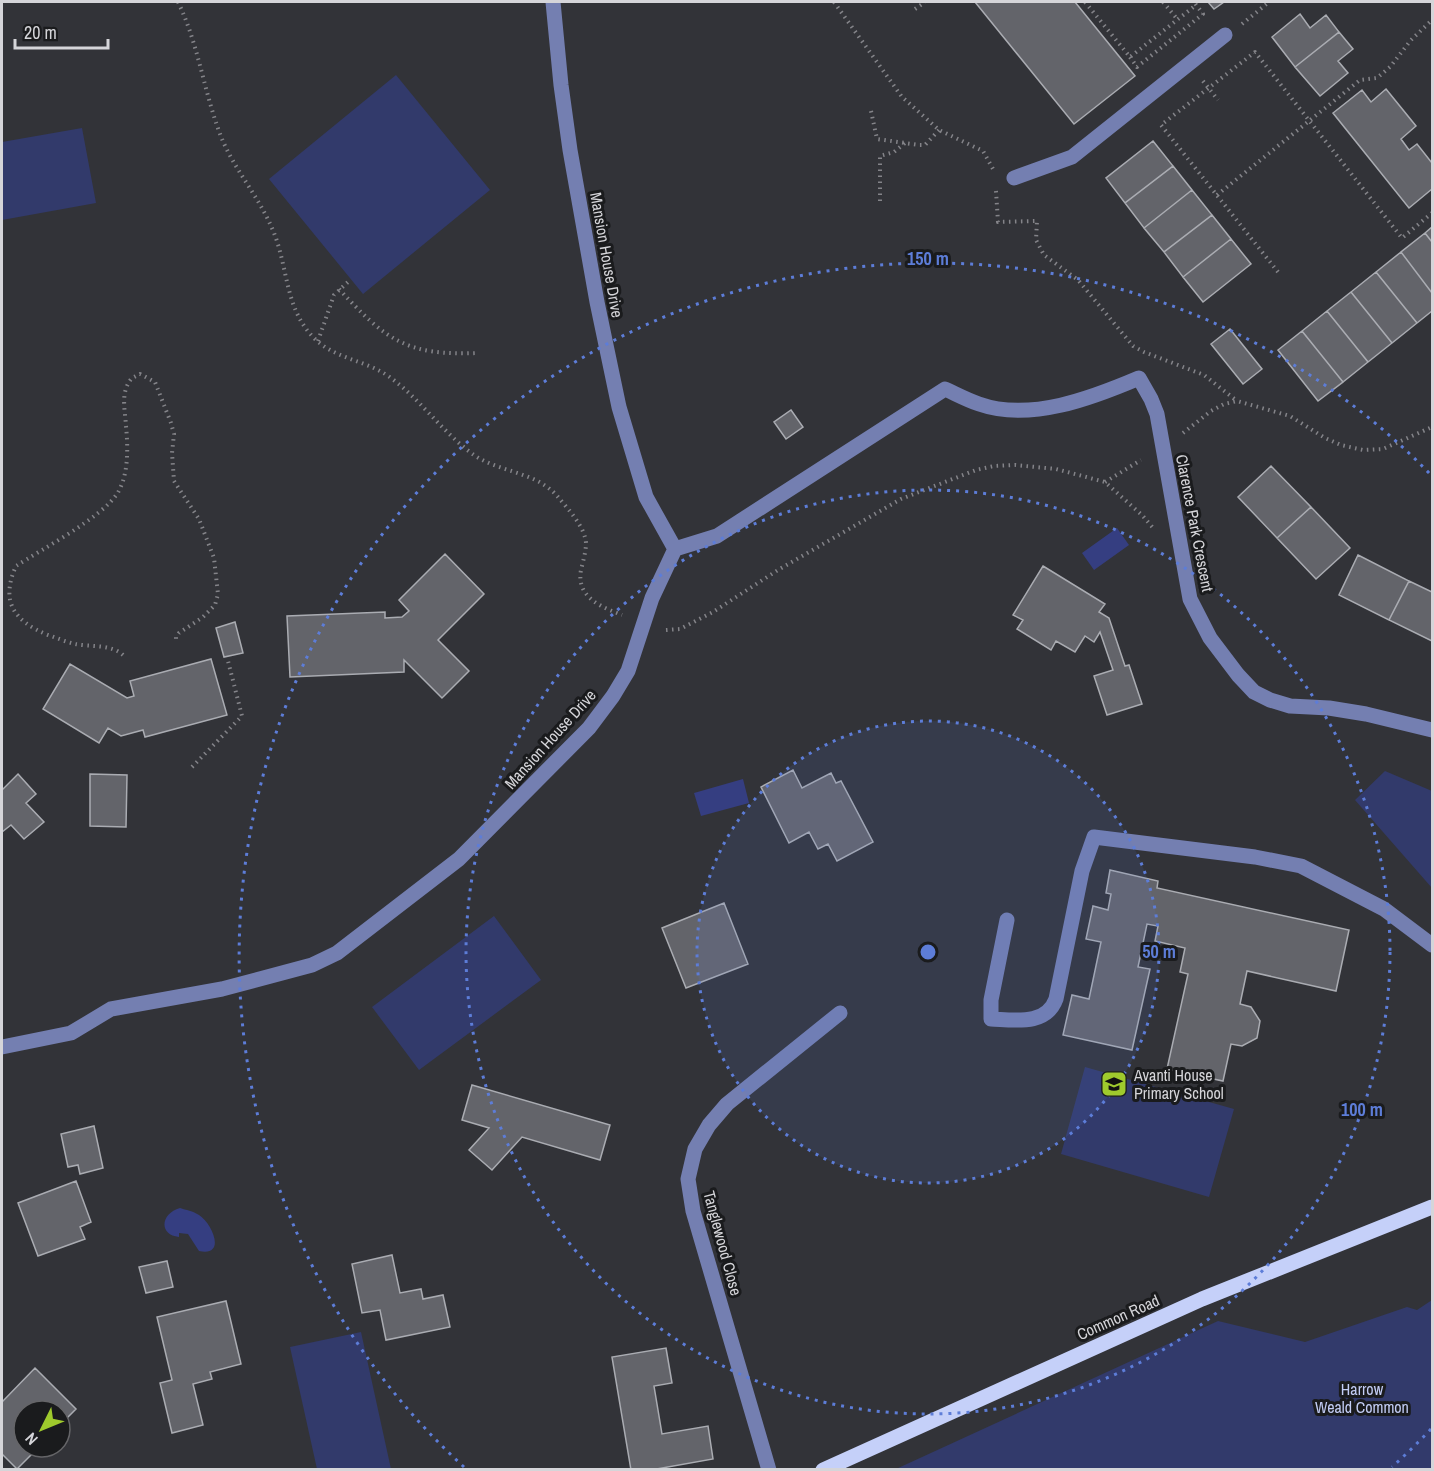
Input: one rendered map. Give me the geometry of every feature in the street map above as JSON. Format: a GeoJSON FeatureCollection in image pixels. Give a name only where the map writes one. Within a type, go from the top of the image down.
{"type":"FeatureCollection","features":[{"type":"Feature","properties":{"kind":"main road","name":"Common Road"},"geometry":{"type":"LineString","coordinates":[[823,1470],[1202,1299],[1432,1207]]}},
{"type":"Feature","properties":{"kind":"street","name":"Mansion House Drive"},"geometry":{"type":"LineString","coordinates":[[2,1047],[71,1033],[111,1009],[222,989],[312,965],[337,953],[459,859],[589,728],[613,696],[628,670],[652,598],[675,549],[646,497],[619,407],[597,302],[570,150],[553,2]]}},
{"type":"Feature","properties":{"kind":"street"},"geometry":{"type":"LineString","coordinates":[[1014,178],[1072,157],[1225,35]]}},
{"type":"Feature","properties":{"kind":"street","name":"Clarence Park Crescent"},"geometry":{"type":"LineString","coordinates":[[675,549],[717,536],[945,389],[980,405],[1026,410],[1095,396],[1139,378],[1157,414],[1190,599],[1210,638],[1238,675],[1254,692],[1290,706],[1329,708],[1366,714],[1432,730]]}},
{"type":"Feature","properties":{"kind":"street"},"geometry":{"type":"LineString","coordinates":[[1007,920],[991,1000],[991,1019],[1016,1020],[1045,1015],[1053,1008],[1082,871],[1094,837],[1255,857],[1301,866],[1384,909],[1432,945]]}},
{"type":"Feature","properties":{"kind":"street","name":"Tanglewood Close"},"geometry":{"type":"LineString","coordinates":[[769,1470],[693,1211],[688,1179],[695,1149],[709,1125],[727,1104],[840,1013]]}},
{"type":"Feature","properties":{"kind":"path"},"geometry":{"type":"LineString","coordinates":[[178,2],[190,25],[204,85],[223,142],[272,226],[291,300],[299,319],[318,341],[346,359],[372,367],[404,387],[475,455],[530,477],[557,496],[580,526],[585,538],[580,582],[587,597],[609,610],[663,630],[680,629],[713,612],[778,570],[901,499],[976,470],[1004,466],[1056,469],[1105,482],[1142,515],[1163,544],[1180,545]]}},
{"type":"Feature","properties":{"kind":"path"},"geometry":{"type":"LineString","coordinates":[[834,2],[902,97],[939,130],[983,151],[992,168],[998,222],[1037,221],[1036,240],[1044,255],[1078,280],[1133,346],[1204,375],[1237,401],[1290,416],[1325,438],[1341,445],[1363,450],[1383,449],[1432,426]]}},
{"type":"Feature","properties":{"kind":"path"},"geometry":{"type":"LineString","coordinates":[[915,9],[925,2]]}},
{"type":"Feature","properties":{"kind":"path"},"geometry":{"type":"LineString","coordinates":[[1085,2],[1137,67],[1203,14],[1195,3],[1178,20],[1130,57]]}},
{"type":"Feature","properties":{"kind":"path"},"geometry":{"type":"LineString","coordinates":[[1163,2],[1178,20]]}},
{"type":"Feature","properties":{"kind":"path"},"geometry":{"type":"LineString","coordinates":[[1217,195],[1360,80],[1377,78],[1390,67],[1411,40],[1432,20]]}},
{"type":"Feature","properties":{"kind":"path"},"geometry":{"type":"LineString","coordinates":[[1278,272],[1161,125],[1255,52],[1401,238],[1432,213]]}},
{"type":"Feature","properties":{"kind":"path"},"geometry":{"type":"LineString","coordinates":[[1200,77],[1218,100]]}},
{"type":"Feature","properties":{"kind":"path"},"geometry":{"type":"LineString","coordinates":[[871,111],[877,139],[925,145],[939,130]]}},
{"type":"Feature","properties":{"kind":"path"},"geometry":{"type":"LineString","coordinates":[[880,201],[880,156],[894,152],[906,143]]}},
{"type":"Feature","properties":{"kind":"path"},"geometry":{"type":"LineString","coordinates":[[318,341],[334,295],[349,281]]}},
{"type":"Feature","properties":{"kind":"path"},"geometry":{"type":"LineString","coordinates":[[339,289],[358,310],[397,342],[417,350],[447,355],[478,353]]}},
{"type":"Feature","properties":{"kind":"path"},"geometry":{"type":"LineString","coordinates":[[123,655],[117,650],[71,643],[39,631],[12,612],[6,593],[9,577],[16,566],[87,521],[117,494],[123,478],[128,448],[124,394],[132,378],[140,374],[155,382],[174,434],[172,453],[174,481],[199,519],[214,558],[218,594],[215,605],[203,617],[179,633],[176,641]]}},
{"type":"Feature","properties":{"kind":"path"},"geometry":{"type":"LineString","coordinates":[[1105,482],[1162,448],[1211,411],[1224,404],[1237,401]]}},
{"type":"Feature","properties":{"kind":"path"},"geometry":{"type":"LineString","coordinates":[[192,767],[242,716],[228,661]]}},
{"type":"Feature","properties":{"kind":"green space"},"geometry":{"type":"Polygon","coordinates":[[[396,75],[490,190],[363,294],[269,179],[396,75]]]}},
{"type":"Feature","properties":{"kind":"green space"},"geometry":{"type":"Polygon","coordinates":[[[82,128],[96,203],[2,220],[2,142],[82,128]]]}},
{"type":"Feature","properties":{"kind":"green space"},"geometry":{"type":"Polygon","coordinates":[[[1385,771],[1432,791],[1432,888],[1355,800],[1385,771]]]}},
{"type":"Feature","properties":{"kind":"green space"},"geometry":{"type":"Polygon","coordinates":[[[494,916],[541,980],[419,1070],[372,1007],[494,916]]]}},
{"type":"Feature","properties":{"kind":"green space"},"geometry":{"type":"Polygon","coordinates":[[[1085,1067],[1234,1109],[1209,1197],[1061,1154],[1085,1067]]]}},
{"type":"Feature","properties":{"kind":"green space","name":"Harrow Weald Common"},"geometry":{"type":"Polygon","coordinates":[[[1432,1300],[1432,1469],[896,1469],[1218,1321],[1305,1342],[1407,1307],[1417,1310],[1432,1300]]]}},
{"type":"Feature","properties":{"kind":"green space"},"geometry":{"type":"Polygon","coordinates":[[[361,1332],[391,1469],[317,1469],[290,1347],[361,1332]]]}},
{"type":"Feature","properties":{"kind":"shaded area"},"geometry":{"type":"Polygon","coordinates":[[[1117,528],[1129,545],[1094,570],[1082,553],[1117,528]]]}},
{"type":"Feature","properties":{"kind":"shaded area"},"geometry":{"type":"Polygon","coordinates":[[[743,779],[749,803],[701,816],[694,793],[743,779]]]}},
{"type":"Feature","properties":{"kind":"shaded area"},"geometry":{"type":"Polygon","coordinates":[[[180,1208],[194,1212],[204,1219],[212,1231],[215,1244],[213,1249],[208,1252],[199,1251],[188,1234],[179,1233],[179,1237],[168,1232],[164,1224],[166,1219],[169,1214],[180,1208]]]}},
{"type":"Feature","properties":{"kind":"building"},"geometry":{"type":"Polygon","coordinates":[[[975,2],[1075,2],[1135,76],[1074,124],[975,2]]]}},
{"type":"Feature","properties":{"kind":"building"},"geometry":{"type":"Polygon","coordinates":[[[1208,2],[1224,2],[1214,9],[1208,2]]]}},
{"type":"Feature","properties":{"kind":"building"},"geometry":{"type":"Polygon","coordinates":[[[1300,14],[1310,28],[1326,15],[1339,32],[1295,67],[1272,37],[1300,14]]]}},
{"type":"Feature","properties":{"kind":"building"},"geometry":{"type":"Polygon","coordinates":[[[1339,32],[1353,49],[1338,61],[1348,73],[1320,96],[1295,67],[1339,32]]]}},
{"type":"Feature","properties":{"kind":"building"},"geometry":{"type":"Polygon","coordinates":[[[1386,89],[1416,126],[1401,139],[1409,150],[1417,144],[1432,163],[1432,189],[1409,208],[1333,113],[1362,90],[1371,102],[1386,89]]]}},
{"type":"Feature","properties":{"kind":"building"},"geometry":{"type":"Polygon","coordinates":[[[1153,141],[1173,166],[1125,203],[1106,178],[1153,141]]]}},
{"type":"Feature","properties":{"kind":"building"},"geometry":{"type":"Polygon","coordinates":[[[1173,166],[1192,190],[1144,228],[1125,203],[1173,166]]]}},
{"type":"Feature","properties":{"kind":"building"},"geometry":{"type":"Polygon","coordinates":[[[1192,190],[1212,215],[1164,252],[1144,228],[1192,190]]]}},
{"type":"Feature","properties":{"kind":"building"},"geometry":{"type":"Polygon","coordinates":[[[1212,215],[1231,239],[1183,277],[1164,252],[1212,215]]]}},
{"type":"Feature","properties":{"kind":"building"},"geometry":{"type":"Polygon","coordinates":[[[1432,227],[1432,242],[1425,233],[1432,227]]]}},
{"type":"Feature","properties":{"kind":"building"},"geometry":{"type":"Polygon","coordinates":[[[1425,233],[1432,242],[1432,293],[1401,252],[1425,233]]]}},
{"type":"Feature","properties":{"kind":"building"},"geometry":{"type":"Polygon","coordinates":[[[1231,239],[1251,264],[1203,302],[1183,277],[1231,239]]]}},
{"type":"Feature","properties":{"kind":"building"},"geometry":{"type":"Polygon","coordinates":[[[1401,252],[1432,293],[1432,311],[1417,323],[1376,272],[1401,252]]]}},
{"type":"Feature","properties":{"kind":"building"},"geometry":{"type":"Polygon","coordinates":[[[1376,272],[1417,323],[1392,343],[1351,292],[1376,272]]]}},
{"type":"Feature","properties":{"kind":"building"},"geometry":{"type":"Polygon","coordinates":[[[1351,292],[1392,343],[1368,362],[1327,311],[1351,292]]]}},
{"type":"Feature","properties":{"kind":"building"},"geometry":{"type":"Polygon","coordinates":[[[1327,311],[1368,362],[1343,382],[1302,331],[1327,311]]]}},
{"type":"Feature","properties":{"kind":"building"},"geometry":{"type":"Polygon","coordinates":[[[1230,329],[1262,369],[1243,384],[1211,344],[1230,329]]]}},
{"type":"Feature","properties":{"kind":"building"},"geometry":{"type":"Polygon","coordinates":[[[1302,331],[1343,382],[1318,401],[1278,350],[1302,331]]]}},
{"type":"Feature","properties":{"kind":"building"},"geometry":{"type":"Polygon","coordinates":[[[791,410],[803,427],[786,439],[774,422],[791,410]]]}},
{"type":"Feature","properties":{"kind":"building"},"geometry":{"type":"Polygon","coordinates":[[[1271,466],[1311,507],[1277,538],[1238,497],[1271,466]]]}},
{"type":"Feature","properties":{"kind":"building"},"geometry":{"type":"Polygon","coordinates":[[[1311,507],[1350,548],[1316,579],[1277,538],[1311,507]]]}},
{"type":"Feature","properties":{"kind":"building"},"geometry":{"type":"Polygon","coordinates":[[[445,554],[484,594],[438,640],[469,671],[442,698],[404,660],[404,672],[290,677],[287,616],[385,612],[385,618],[402,617],[409,611],[399,600],[445,554]]]}},
{"type":"Feature","properties":{"kind":"building"},"geometry":{"type":"Polygon","coordinates":[[[1358,555],[1409,581],[1389,620],[1339,595],[1358,555]]]}},
{"type":"Feature","properties":{"kind":"building"},"geometry":{"type":"Polygon","coordinates":[[[1043,566],[1105,604],[1099,612],[1109,618],[1125,666],[1129,665],[1142,704],[1107,715],[1094,676],[1113,670],[1100,632],[1094,642],[1085,636],[1075,652],[1056,641],[1051,650],[1017,629],[1023,620],[1013,615],[1043,566]]]}},
{"type":"Feature","properties":{"kind":"building"},"geometry":{"type":"Polygon","coordinates":[[[1409,581],[1432,592],[1432,641],[1389,620],[1409,581]]]}},
{"type":"Feature","properties":{"kind":"building"},"geometry":{"type":"Polygon","coordinates":[[[235,622],[243,653],[224,657],[216,628],[235,622]]]}},
{"type":"Feature","properties":{"kind":"building"},"geometry":{"type":"Polygon","coordinates":[[[211,659],[227,715],[145,737],[143,730],[121,736],[108,728],[99,743],[43,709],[70,664],[127,698],[134,696],[130,681],[211,659]]]}},
{"type":"Feature","properties":{"kind":"building"},"geometry":{"type":"Polygon","coordinates":[[[793,770],[802,788],[831,773],[836,783],[841,781],[873,842],[837,861],[828,844],[818,849],[809,832],[789,843],[761,787],[793,770]]]}},
{"type":"Feature","properties":{"kind":"building"},"geometry":{"type":"Polygon","coordinates":[[[18,774],[36,794],[26,803],[44,822],[24,839],[11,825],[2,832],[2,790],[18,774]]]}},
{"type":"Feature","properties":{"kind":"building"},"geometry":{"type":"Polygon","coordinates":[[[90,774],[127,775],[126,827],[90,826],[90,774]]]}},
{"type":"Feature","properties":{"kind":"building"},"geometry":{"type":"Polygon","coordinates":[[[1110,870],[1158,881],[1157,888],[1349,930],[1336,991],[1247,971],[1240,1004],[1251,1007],[1260,1021],[1257,1038],[1242,1046],[1231,1044],[1223,1081],[1167,1069],[1188,974],[1180,972],[1185,948],[1155,941],[1158,926],[1147,924],[1138,967],[1150,969],[1132,1050],[1063,1035],[1072,995],[1089,999],[1101,942],[1086,939],[1093,906],[1108,910],[1111,894],[1106,893],[1110,870]]]}},
{"type":"Feature","properties":{"kind":"building"},"geometry":{"type":"Polygon","coordinates":[[[724,903],[748,964],[686,988],[662,928],[724,903]]]}},
{"type":"Feature","properties":{"kind":"building"},"geometry":{"type":"Polygon","coordinates":[[[472,1085],[610,1125],[600,1160],[522,1137],[492,1170],[469,1150],[489,1128],[462,1120],[472,1085]]]}},
{"type":"Feature","properties":{"kind":"building"},"geometry":{"type":"Polygon","coordinates":[[[94,1126],[103,1168],[80,1174],[78,1165],[68,1167],[61,1134],[94,1126]]]}},
{"type":"Feature","properties":{"kind":"building"},"geometry":{"type":"Polygon","coordinates":[[[76,1181],[91,1222],[80,1227],[85,1239],[38,1256],[18,1203],[76,1181]]]}},
{"type":"Feature","properties":{"kind":"building"},"geometry":{"type":"Polygon","coordinates":[[[392,1255],[400,1293],[421,1289],[423,1299],[443,1295],[450,1327],[386,1340],[380,1310],[362,1313],[352,1264],[392,1255]]]}},
{"type":"Feature","properties":{"kind":"building"},"geometry":{"type":"Polygon","coordinates":[[[167,1261],[173,1287],[146,1293],[139,1267],[167,1261]]]}},
{"type":"Feature","properties":{"kind":"building"},"geometry":{"type":"Polygon","coordinates":[[[226,1301],[241,1364],[210,1372],[212,1379],[193,1384],[203,1425],[172,1433],[160,1383],[172,1380],[157,1317],[226,1301]]]}},
{"type":"Feature","properties":{"kind":"building"},"geometry":{"type":"Polygon","coordinates":[[[666,1348],[672,1383],[654,1386],[662,1434],[708,1426],[713,1459],[651,1470],[631,1470],[612,1357],[666,1348]]]}},
{"type":"Feature","properties":{"kind":"building"},"geometry":{"type":"Polygon","coordinates":[[[35,1368],[66,1399],[12,1399],[12,1459],[27,1459],[17,1469],[2,1454],[2,1402],[35,1368]]]}},
{"type":"Feature","properties":{"kind":"place","name":"Avanti House Primary School"},"geometry":{"type":"Point","coordinates":[1114,1084]}}]}
